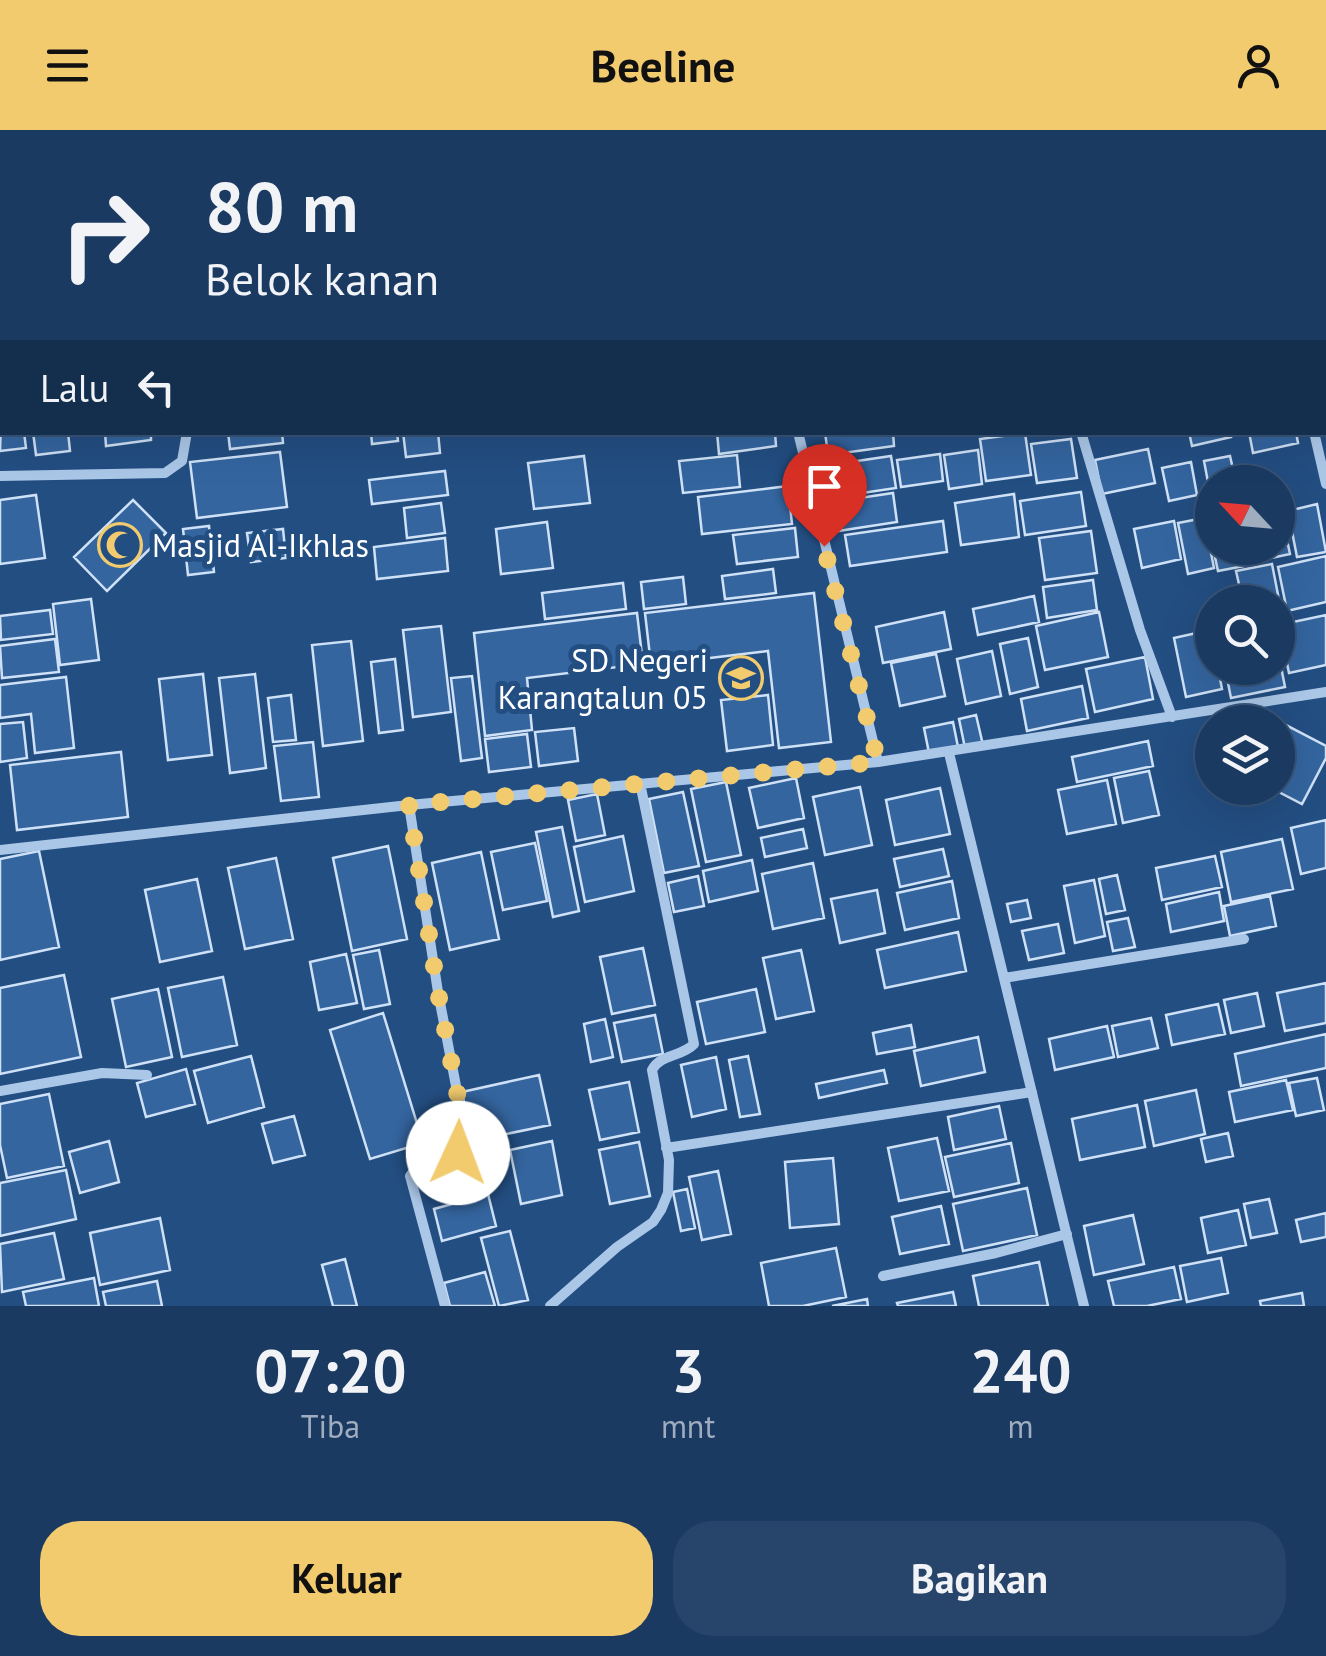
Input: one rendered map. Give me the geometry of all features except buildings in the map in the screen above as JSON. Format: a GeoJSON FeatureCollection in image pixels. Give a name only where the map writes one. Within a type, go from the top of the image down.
{"type":"FeatureCollection","features":[{"type":"Feature","properties":{"kind":"street"},"geometry":{"type":"LineString","coordinates":[[0,476],[165,472],[182,461],[186,435]]}},
{"type":"Feature","properties":{"kind":"street"},"geometry":{"type":"LineString","coordinates":[[799,435],[878,762]]}},
{"type":"Feature","properties":{"kind":"street"},"geometry":{"type":"LineString","coordinates":[[1082,435],[1140,630],[1172,717]]}},
{"type":"Feature","properties":{"kind":"street"},"geometry":{"type":"LineString","coordinates":[[1315,435],[1326,484]]}},
{"type":"Feature","properties":{"kind":"street"},"geometry":{"type":"LineString","coordinates":[[0,850],[409,805],[878,762],[1326,692]]}},
{"type":"Feature","properties":{"kind":"street"},"geometry":{"type":"LineString","coordinates":[[949,753],[1084,1306]]}},
{"type":"Feature","properties":{"kind":"street"},"geometry":{"type":"LineString","coordinates":[[550,1306],[617,1247],[653,1222],[668,1193],[666,1148],[652,1070],[658,1061],[690,1048],[694,1040],[640,783]]}},
{"type":"Feature","properties":{"kind":"street"},"geometry":{"type":"LineString","coordinates":[[409,805],[465,1134],[464,1150],[419,1164],[410,1176],[446,1306]]}},
{"type":"Feature","properties":{"kind":"street"},"geometry":{"type":"LineString","coordinates":[[1004,978],[1244,940]]}},
{"type":"Feature","properties":{"kind":"street"},"geometry":{"type":"LineString","coordinates":[[0,1091],[102,1072],[147,1075]]}},
{"type":"Feature","properties":{"kind":"street"},"geometry":{"type":"LineString","coordinates":[[666,1148],[1032,1092]]}},
{"type":"Feature","properties":{"kind":"street"},"geometry":{"type":"LineString","coordinates":[[882,1276],[1067,1234]]}},
{"type":"Feature","properties":{"kind":"place","name":"Masjid Al-Ikhlas"},"geometry":{"type":"Point","coordinates":[120,545]}},
{"type":"Feature","properties":{"kind":"place","name":"SD Negeri Karangtalun 05"},"geometry":{"type":"Point","coordinates":[741,678]}},
{"type":"Feature","properties":{"kind":"route"},"geometry":{"type":"LineString","coordinates":[[458,1153],[466,1148],[465,1134],[409,805],[878,762],[824,546]]}}]}
